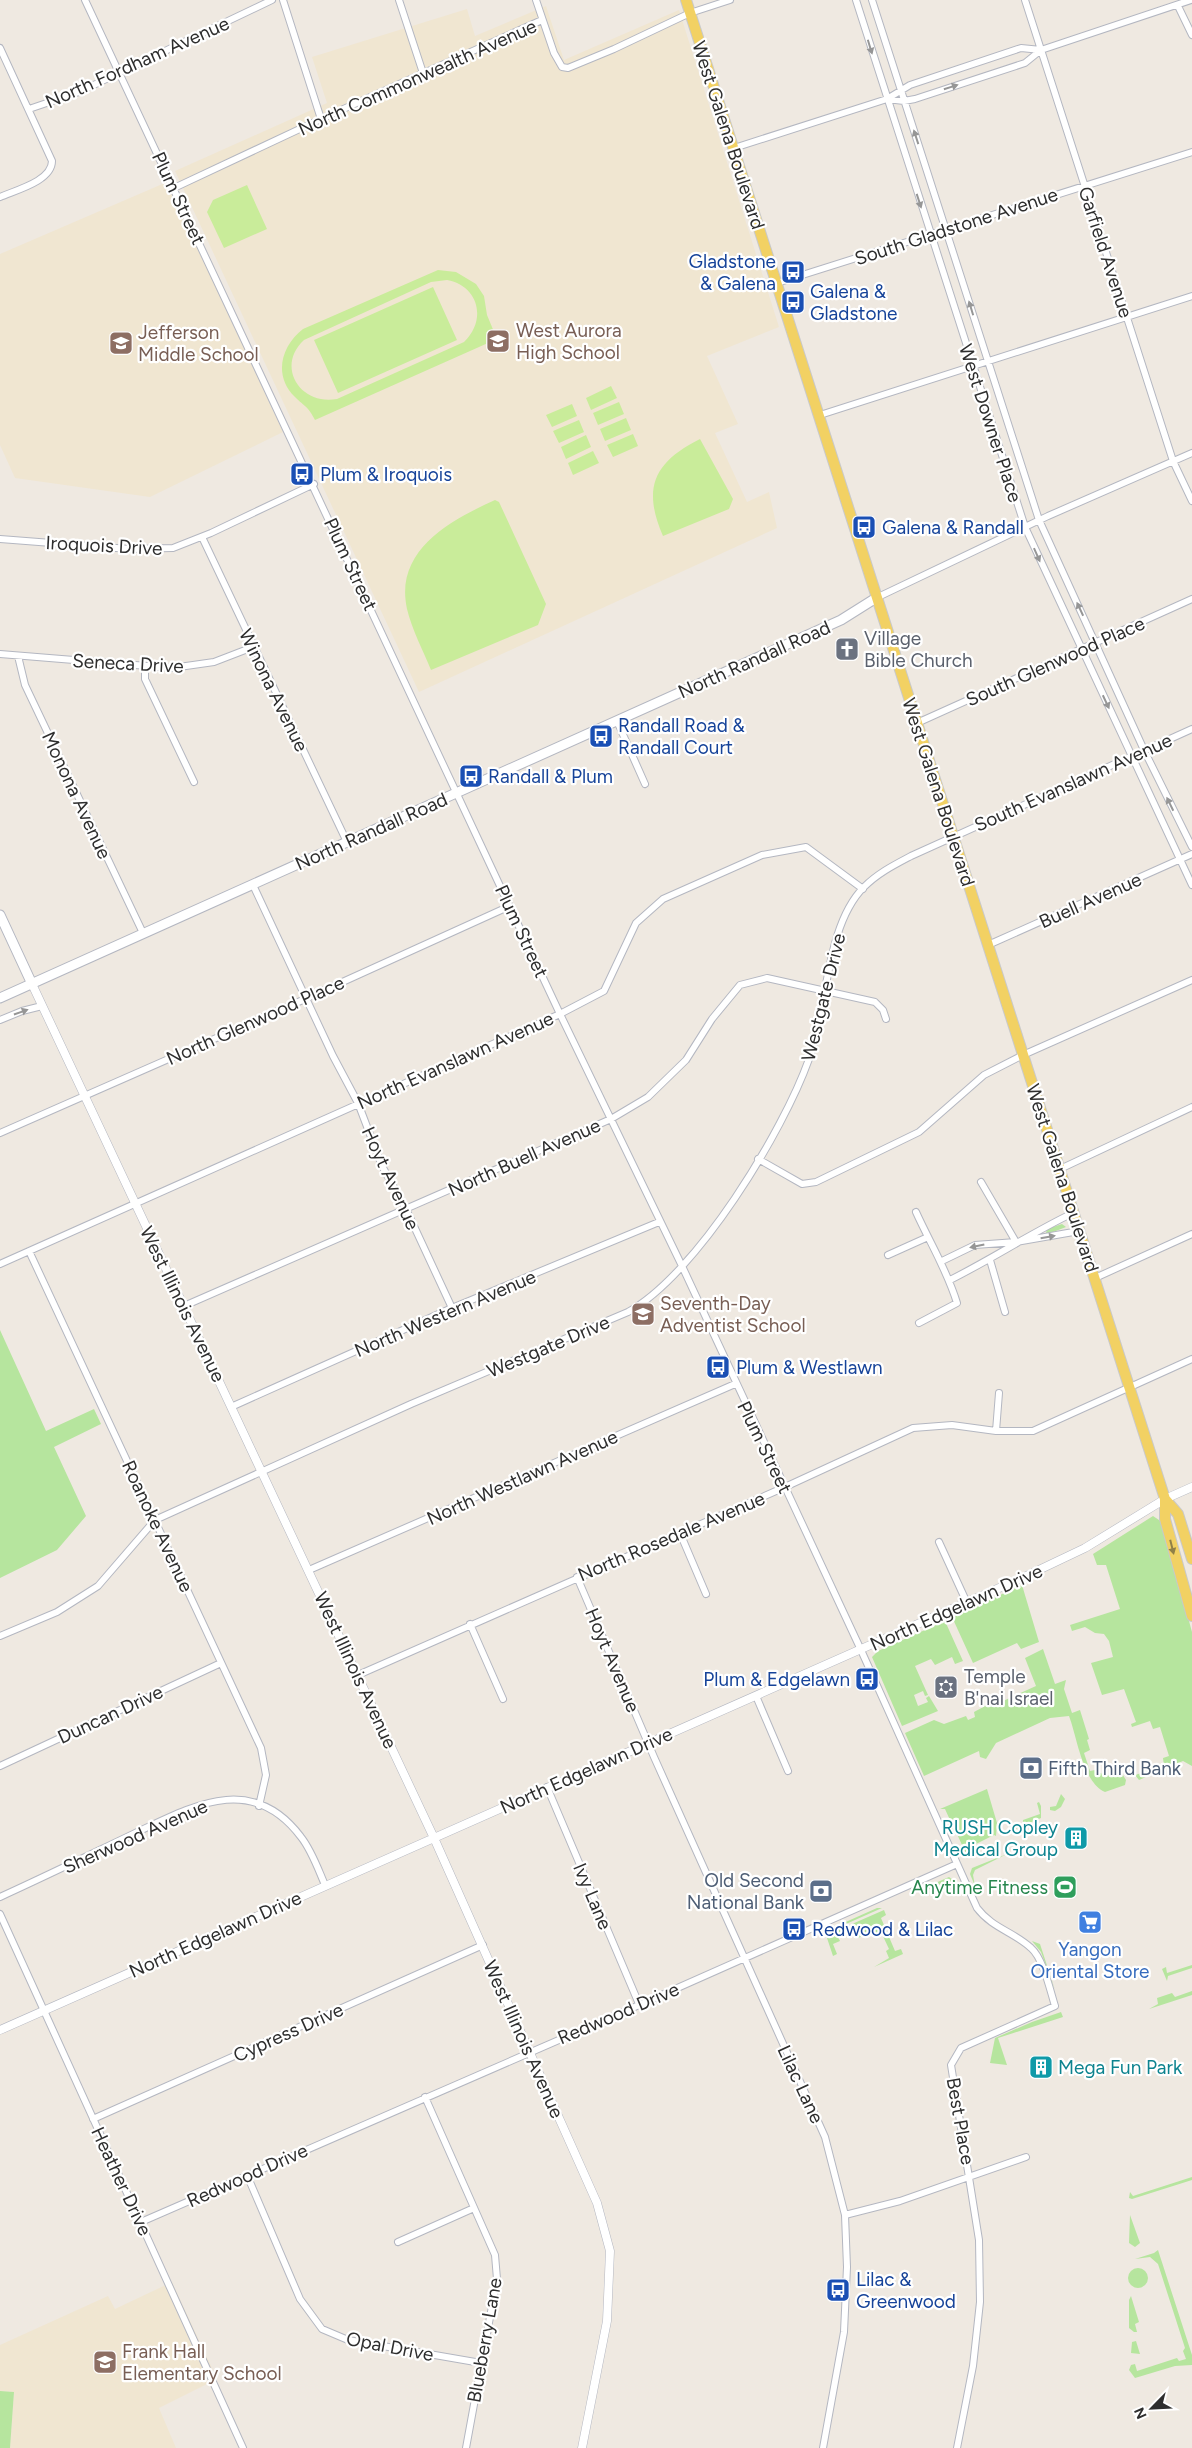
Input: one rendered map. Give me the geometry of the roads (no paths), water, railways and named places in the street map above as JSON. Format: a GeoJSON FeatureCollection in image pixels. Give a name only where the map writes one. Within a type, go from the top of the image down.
{"type":"FeatureCollection","features":[{"type":"Feature","properties":{"kind":"main road","name":"West Galena Boulevard"},"geometry":{"type":"LineString","coordinates":[[686,0],[1165,1499],[1165,1519],[1192,1616]]}},
{"type":"Feature","properties":{"kind":"main road","name":"North Randall Road"},"geometry":{"type":"LineString","coordinates":[[0,998],[841,620],[876,598]]}},
{"type":"Feature","properties":{"kind":"main road","name":"West Illinois Avenue"},"geometry":{"type":"LineString","coordinates":[[0,915],[32,984]]}},
{"type":"Feature","properties":{"kind":"main road","name":"West Galena Boulevard"},"geometry":{"type":"LineString","coordinates":[[1165,1499],[1178,1514],[1192,1559]]}},
{"type":"Feature","properties":{"kind":"street","name":"Plum Street"},"geometry":{"type":"LineString","coordinates":[[86,0],[458,792],[560,1014],[659,1222],[682,1266],[957,1864]]}},
{"type":"Feature","properties":{"kind":"street","name":"North Fordham Avenue"},"geometry":{"type":"LineString","coordinates":[[29,109],[79,92],[272,0]]}},
{"type":"Feature","properties":{"kind":"street"},"geometry":{"type":"LineString","coordinates":[[283,0],[321,119]]}},
{"type":"Feature","properties":{"kind":"street"},"geometry":{"type":"LineString","coordinates":[[399,0],[423,73]]}},
{"type":"Feature","properties":{"kind":"street"},"geometry":{"type":"LineString","coordinates":[[536,0],[542,20]]}},
{"type":"Feature","properties":{"kind":"street"},"geometry":{"type":"LineString","coordinates":[[690,13],[730,0]]}},
{"type":"Feature","properties":{"kind":"street","name":"West Downer Place"},"geometry":{"type":"LineString","coordinates":[[856,0],[1025,526],[1192,885]]}},
{"type":"Feature","properties":{"kind":"street","name":"West Downer Place"},"geometry":{"type":"LineString","coordinates":[[872,0],[1039,520],[1144,750],[1192,847]]}},
{"type":"Feature","properties":{"kind":"street","name":"Garfield Avenue"},"geometry":{"type":"LineString","coordinates":[[1025,0],[1173,461],[1192,501]]}},
{"type":"Feature","properties":{"kind":"street"},"geometry":{"type":"LineString","coordinates":[[734,148],[887,99],[910,84],[1021,48],[1041,50],[1178,6],[1191,0]]}},
{"type":"Feature","properties":{"kind":"street"},"geometry":{"type":"LineString","coordinates":[[1178,6],[1192,35]]}},
{"type":"Feature","properties":{"kind":"street","name":"North Commonwealth Avenue"},"geometry":{"type":"LineString","coordinates":[[174,188],[321,119],[542,20],[558,62],[562,67],[568,68],[614,49],[690,13]]}},
{"type":"Feature","properties":{"kind":"street"},"geometry":{"type":"LineString","coordinates":[[0,48],[52,157],[52,169],[46,175],[0,197]]}},
{"type":"Feature","properties":{"kind":"street"},"geometry":{"type":"LineString","coordinates":[[887,99],[904,101],[1026,64],[1041,50]]}},
{"type":"Feature","properties":{"kind":"street","name":"South Gladstone Avenue"},"geometry":{"type":"LineString","coordinates":[[777,283],[1192,152]]}},
{"type":"Feature","properties":{"kind":"street"},"geometry":{"type":"LineString","coordinates":[[820,415],[1192,296]]}},
{"type":"Feature","properties":{"kind":"street"},"geometry":{"type":"LineString","coordinates":[[876,598],[1025,526],[1192,453]]}},
{"type":"Feature","properties":{"kind":"street","name":"Iroquois Drive"},"geometry":{"type":"LineString","coordinates":[[0,540],[145,550],[173,548],[202,537],[314,484]]}},
{"type":"Feature","properties":{"kind":"street","name":"Winona Avenue"},"geometry":{"type":"LineString","coordinates":[[202,537],[347,842]]}},
{"type":"Feature","properties":{"kind":"street","name":"South Glenwood Place"},"geometry":{"type":"LineString","coordinates":[[917,723],[1192,599]]}},
{"type":"Feature","properties":{"kind":"street","name":"Seneca Drive"},"geometry":{"type":"LineString","coordinates":[[0,654],[172,668],[202,665],[253,647]]}},
{"type":"Feature","properties":{"kind":"street","name":"Monona Avenue"},"geometry":{"type":"LineString","coordinates":[[18,656],[25,685],[142,933]]}},
{"type":"Feature","properties":{"kind":"street"},"geometry":{"type":"LineString","coordinates":[[145,667],[145,678],[194,782]]}},
{"type":"Feature","properties":{"kind":"street"},"geometry":{"type":"LineString","coordinates":[[617,721],[645,784]]}},
{"type":"Feature","properties":{"kind":"street","name":"South Evanslawn Avenue"},"geometry":{"type":"LineString","coordinates":[[953,836],[1192,729]]}},
{"type":"Feature","properties":{"kind":"street","name":"Westgate Drive"},"geometry":{"type":"LineString","coordinates":[[0,1636],[57,1612],[98,1586],[155,1520],[429,1396],[628,1312],[650,1298],[682,1266],[717,1223],[783,1117],[810,1058],[824,991],[843,918],[863,889],[880,873],[953,836]]}},
{"type":"Feature","properties":{"kind":"street","name":"North Evanslawn Avenue"},"geometry":{"type":"LineString","coordinates":[[0,1264],[134,1202],[560,1014],[604,990],[636,923],[663,899],[762,855],[806,847],[863,889]]}},
{"type":"Feature","properties":{"kind":"street","name":"Buell Avenue"},"geometry":{"type":"LineString","coordinates":[[988,945],[1192,854]]}},
{"type":"Feature","properties":{"kind":"street","name":"Hoyt Avenue"},"geometry":{"type":"LineString","coordinates":[[252,885],[358,1103],[382,1166],[406,1209],[452,1308]]}},
{"type":"Feature","properties":{"kind":"street","name":"North Glenwood Place"},"geometry":{"type":"LineString","coordinates":[[0,1133],[306,999],[510,906]]}},
{"type":"Feature","properties":{"kind":"street","name":"North Buell Avenue"},"geometry":{"type":"LineString","coordinates":[[184,1306],[611,1118],[648,1097],[686,1060],[712,1018],[740,985],[767,978],[875,1002],[882,1010],[886,1019]]}},
{"type":"Feature","properties":{"kind":"street"},"geometry":{"type":"LineString","coordinates":[[758,1159],[802,1184],[816,1182],[919,1132],[984,1075],[1023,1055],[1192,980]]}},
{"type":"Feature","properties":{"kind":"street","name":"West Illinois Avenue"},"geometry":{"type":"LineString","coordinates":[[32,984],[434,1838],[597,2203],[610,2250],[606,2321],[582,2448]]}},
{"type":"Feature","properties":{"kind":"street"},"geometry":{"type":"LineString","coordinates":[[0,1020],[22,1011],[42,1006]]}},
{"type":"Feature","properties":{"kind":"street"},"geometry":{"type":"LineString","coordinates":[[1060,1169],[1192,1107]]}},
{"type":"Feature","properties":{"kind":"street"},"geometry":{"type":"LineString","coordinates":[[981,1182],[1016,1242]]}},
{"type":"Feature","properties":{"kind":"street"},"geometry":{"type":"LineString","coordinates":[[916,1212],[935,1252],[942,1261],[957,1303],[919,1323]]}},
{"type":"Feature","properties":{"kind":"street"},"geometry":{"type":"LineString","coordinates":[[950,1280],[990,1260],[1016,1242],[1073,1213]]}},
{"type":"Feature","properties":{"kind":"street","name":"North Western Avenue"},"geometry":{"type":"LineString","coordinates":[[232,1407],[452,1308],[659,1222]]}},
{"type":"Feature","properties":{"kind":"street"},"geometry":{"type":"LineString","coordinates":[[942,1261],[975,1245],[1016,1242],[1079,1230]]}},
{"type":"Feature","properties":{"kind":"street"},"geometry":{"type":"LineString","coordinates":[[1095,1278],[1192,1234]]}},
{"type":"Feature","properties":{"kind":"street"},"geometry":{"type":"LineString","coordinates":[[888,1255],[928,1237]]}},
{"type":"Feature","properties":{"kind":"street","name":"Roanoke Avenue"},"geometry":{"type":"LineString","coordinates":[[28,1251],[155,1520],[265,1761],[266,1775],[259,1806]]}},
{"type":"Feature","properties":{"kind":"street"},"geometry":{"type":"LineString","coordinates":[[990,1260],[1005,1312]]}},
{"type":"Feature","properties":{"kind":"street","name":"North Rosedale Avenue"},"geometry":{"type":"LineString","coordinates":[[358,1675],[577,1576],[785,1487],[912,1428],[952,1425],[996,1432],[1033,1431],[1192,1359]]}},
{"type":"Feature","properties":{"kind":"street","name":"North Westlawn Avenue"},"geometry":{"type":"LineString","coordinates":[[309,1570],[735,1384]]}},
{"type":"Feature","properties":{"kind":"street"},"geometry":{"type":"LineString","coordinates":[[996,1432],[999,1393]]}},
{"type":"Feature","properties":{"kind":"street","name":"North Edgelawn Drive"},"geometry":{"type":"LineString","coordinates":[[0,2030],[967,1603],[1085,1548],[1165,1499],[1192,1487]]}},
{"type":"Feature","properties":{"kind":"street"},"geometry":{"type":"LineString","coordinates":[[680,1533],[706,1594]]}},
{"type":"Feature","properties":{"kind":"street"},"geometry":{"type":"LineString","coordinates":[[939,1542],[967,1603]]}},
{"type":"Feature","properties":{"kind":"street","name":"Hoyt Avenue"},"geometry":{"type":"LineString","coordinates":[[577,1576],[648,1743]]}},
{"type":"Feature","properties":{"kind":"street"},"geometry":{"type":"LineString","coordinates":[[470,1624],[503,1699]]}},
{"type":"Feature","properties":{"kind":"street","name":"Duncan Drive"},"geometry":{"type":"LineString","coordinates":[[0,1766],[221,1663]]}},
{"type":"Feature","properties":{"kind":"street"},"geometry":{"type":"LineString","coordinates":[[756,1696],[788,1771]]}},
{"type":"Feature","properties":{"kind":"street","name":"Lilac Lane"},"geometry":{"type":"LineString","coordinates":[[648,1743],[825,2137],[845,2214],[847,2267],[844,2332],[823,2448]]}},
{"type":"Feature","properties":{"kind":"street","name":"Ivy Lane"},"geometry":{"type":"LineString","coordinates":[[547,1787],[639,2004]]}},
{"type":"Feature","properties":{"kind":"street","name":"Sherwood Avenue"},"geometry":{"type":"LineString","coordinates":[[0,1897],[202,1803],[225,1799],[271,1810],[293,1828],[307,1846],[326,1885]]}},
{"type":"Feature","properties":{"kind":"street","name":"Redwood Drive"},"geometry":{"type":"LineString","coordinates":[[141,2222],[957,1864]]}},
{"type":"Feature","properties":{"kind":"street","name":"Best Place"},"geometry":{"type":"LineString","coordinates":[[957,1864],[977,1908],[986,1920],[1030,1947],[1037,1954],[1056,2006],[961,2048],[954,2058],[951,2074],[970,2176],[979,2240],[980,2302],[973,2366],[957,2448]]}},
{"type":"Feature","properties":{"kind":"street","name":"Heather Drive"},"geometry":{"type":"LineString","coordinates":[[0,1914],[243,2448]]}},
{"type":"Feature","properties":{"kind":"street","name":"Cypress Drive"},"geometry":{"type":"LineString","coordinates":[[94,2119],[483,1946]]}},
{"type":"Feature","properties":{"kind":"street","name":"Blueberry Lane"},"geometry":{"type":"LineString","coordinates":[[425,2097],[495,2255],[497,2279],[466,2448]]}},
{"type":"Feature","properties":{"kind":"street"},"geometry":{"type":"LineString","coordinates":[[845,2214],[900,2201],[1026,2157]]}},
{"type":"Feature","properties":{"kind":"street","name":"Opal Drive"},"geometry":{"type":"LineString","coordinates":[[247,2175],[300,2300],[322,2329],[348,2340],[481,2363]]}},
{"type":"Feature","properties":{"kind":"street"},"geometry":{"type":"LineString","coordinates":[[398,2242],[474,2208]]}},
{"type":"Feature","properties":{"kind":"place","name":"Gladstone & Galena"},"geometry":{"type":"Point","coordinates":[793,272]}},
{"type":"Feature","properties":{"kind":"place","name":"Galena & Gladstone"},"geometry":{"type":"Point","coordinates":[793,302]}},
{"type":"Feature","properties":{"kind":"place","name":"West Aurora High School"},"geometry":{"type":"Point","coordinates":[498,341]}},
{"type":"Feature","properties":{"kind":"place","name":"Jefferson Middle School"},"geometry":{"type":"Point","coordinates":[121,343]}},
{"type":"Feature","properties":{"kind":"place","name":"Plum & Iroquois"},"geometry":{"type":"Point","coordinates":[302,474]}},
{"type":"Feature","properties":{"kind":"place","name":"Galena & Randall"},"geometry":{"type":"Point","coordinates":[864,527]}},
{"type":"Feature","properties":{"kind":"place","name":"Village Bible Church"},"geometry":{"type":"Point","coordinates":[847,649]}},
{"type":"Feature","properties":{"kind":"place","name":"Randall Road & Randall Court"},"geometry":{"type":"Point","coordinates":[601,736]}},
{"type":"Feature","properties":{"kind":"place","name":"Randall & Plum"},"geometry":{"type":"Point","coordinates":[471,776]}},
{"type":"Feature","properties":{"kind":"place","name":"Seventh-Day Adventist School"},"geometry":{"type":"Point","coordinates":[643,1314]}},
{"type":"Feature","properties":{"kind":"place","name":"Plum & Westlawn"},"geometry":{"type":"Point","coordinates":[718,1367]}},
{"type":"Feature","properties":{"kind":"place","name":"Plum & Edgelawn"},"geometry":{"type":"Point","coordinates":[867,1679]}},
{"type":"Feature","properties":{"kind":"place","name":"Temple B'nai Israel"},"geometry":{"type":"Point","coordinates":[946,1687]}},
{"type":"Feature","properties":{"kind":"place","name":"Fifth Third Bank"},"geometry":{"type":"Point","coordinates":[1031,1768]}},
{"type":"Feature","properties":{"kind":"place","name":"RUSH Copley Medical Group"},"geometry":{"type":"Point","coordinates":[1076,1838]}},
{"type":"Feature","properties":{"kind":"place","name":"Anytime Fitness"},"geometry":{"type":"Point","coordinates":[1065,1887]}},
{"type":"Feature","properties":{"kind":"place","name":"Old Second National Bank"},"geometry":{"type":"Point","coordinates":[821,1891]}},
{"type":"Feature","properties":{"kind":"place","name":"Yangon Oriental Store"},"geometry":{"type":"Point","coordinates":[1090,1922]}},
{"type":"Feature","properties":{"kind":"place","name":"Redwood & Lilac"},"geometry":{"type":"Point","coordinates":[794,1929]}},
{"type":"Feature","properties":{"kind":"place","name":"Mega Fun Park"},"geometry":{"type":"Point","coordinates":[1041,2067]}},
{"type":"Feature","properties":{"kind":"place","name":"Lilac & Greenwood"},"geometry":{"type":"Point","coordinates":[838,2290]}},
{"type":"Feature","properties":{"kind":"place","name":"Frank Hall Elementary School"},"geometry":{"type":"Point","coordinates":[105,2362]}}]}
